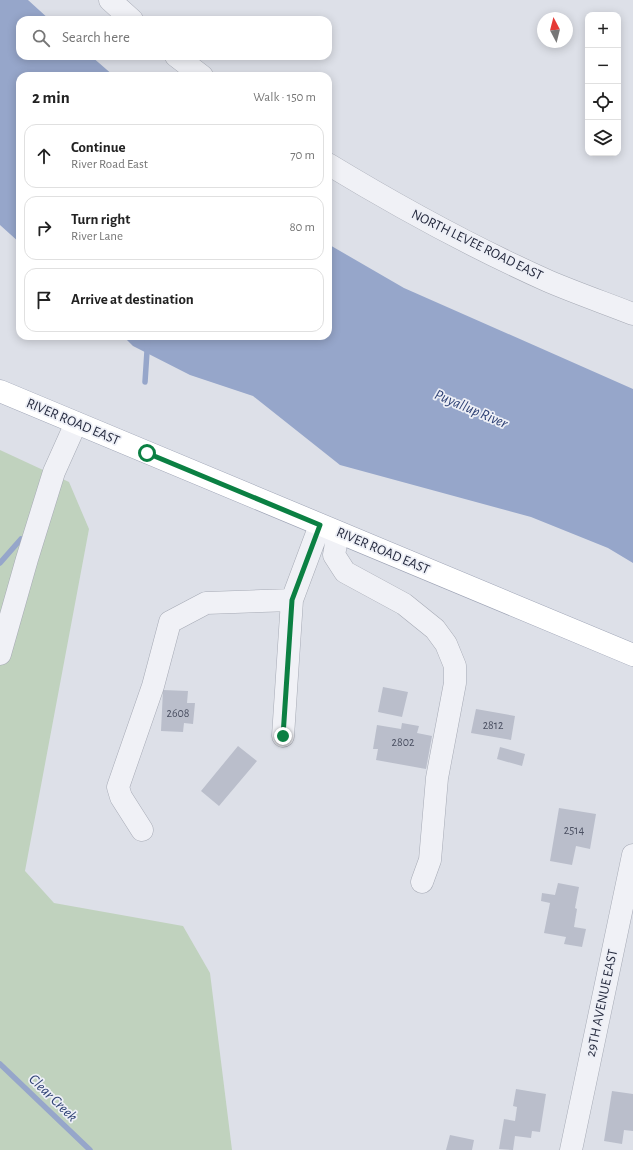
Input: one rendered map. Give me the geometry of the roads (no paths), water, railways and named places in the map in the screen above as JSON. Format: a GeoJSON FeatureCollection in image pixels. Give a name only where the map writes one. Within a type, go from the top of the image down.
{"type":"FeatureCollection","features":[{"type":"Feature","properties":{"kind":"main road","name":"RIVER ROAD EAST"},"geometry":{"type":"LineString","coordinates":[[0,391],[633,655]]}},
{"type":"Feature","properties":{"kind":"street"},"geometry":{"type":"LineString","coordinates":[[110,0],[128,16]]}},
{"type":"Feature","properties":{"kind":"street"},"geometry":{"type":"LineString","coordinates":[[181,60],[197,72]]}},
{"type":"Feature","properties":{"kind":"street","name":"NORTH LEVEE ROAD EAST"},"geometry":{"type":"LineString","coordinates":[[332,166],[421,218],[482,250],[549,281],[633,314]]}},
{"type":"Feature","properties":{"kind":"street"},"geometry":{"type":"LineString","coordinates":[[0,654],[54,472],[76,423]]}},
{"type":"Feature","properties":{"kind":"street"},"geometry":{"type":"LineString","coordinates":[[283,736],[292,600],[329,529]]}},
{"type":"Feature","properties":{"kind":"street"},"geometry":{"type":"LineString","coordinates":[[329,529],[334,555],[345,572],[404,604],[435,628],[446,644],[455,666],[455,683],[437,778],[430,860],[422,882]]}},
{"type":"Feature","properties":{"kind":"street"},"geometry":{"type":"LineString","coordinates":[[142,830],[121,797],[118,787],[153,686],[170,622],[206,603],[292,600]]}},
{"type":"Feature","properties":{"kind":"street","name":"29TH AVENUE EAST"},"geometry":{"type":"LineString","coordinates":[[571,1150],[633,856]]}},
{"type":"Feature","properties":{"kind":"water"},"geometry":{"type":"Polygon","coordinates":[[[0,0],[28,0],[46,16],[16,16],[16,60],[96,60],[109,72],[16,72],[16,239],[0,225],[0,0]]]}},
{"type":"Feature","properties":{"kind":"water","name":"Puyallup River"},"geometry":{"type":"Polygon","coordinates":[[[332,246],[404,288],[633,389],[633,563],[608,548],[531,517],[340,465],[253,396],[190,375],[133,346],[127,340],[332,340],[332,246]]]}},
{"type":"Feature","properties":{"kind":"waterway"},"geometry":{"type":"LineString","coordinates":[[145,382],[148,340]]}},
{"type":"Feature","properties":{"kind":"waterway"},"geometry":{"type":"LineString","coordinates":[[0,563],[21,539]]}},
{"type":"Feature","properties":{"kind":"waterway","name":"Clear Creek"},"geometry":{"type":"LineString","coordinates":[[0,1064],[90,1150]]}}]}
